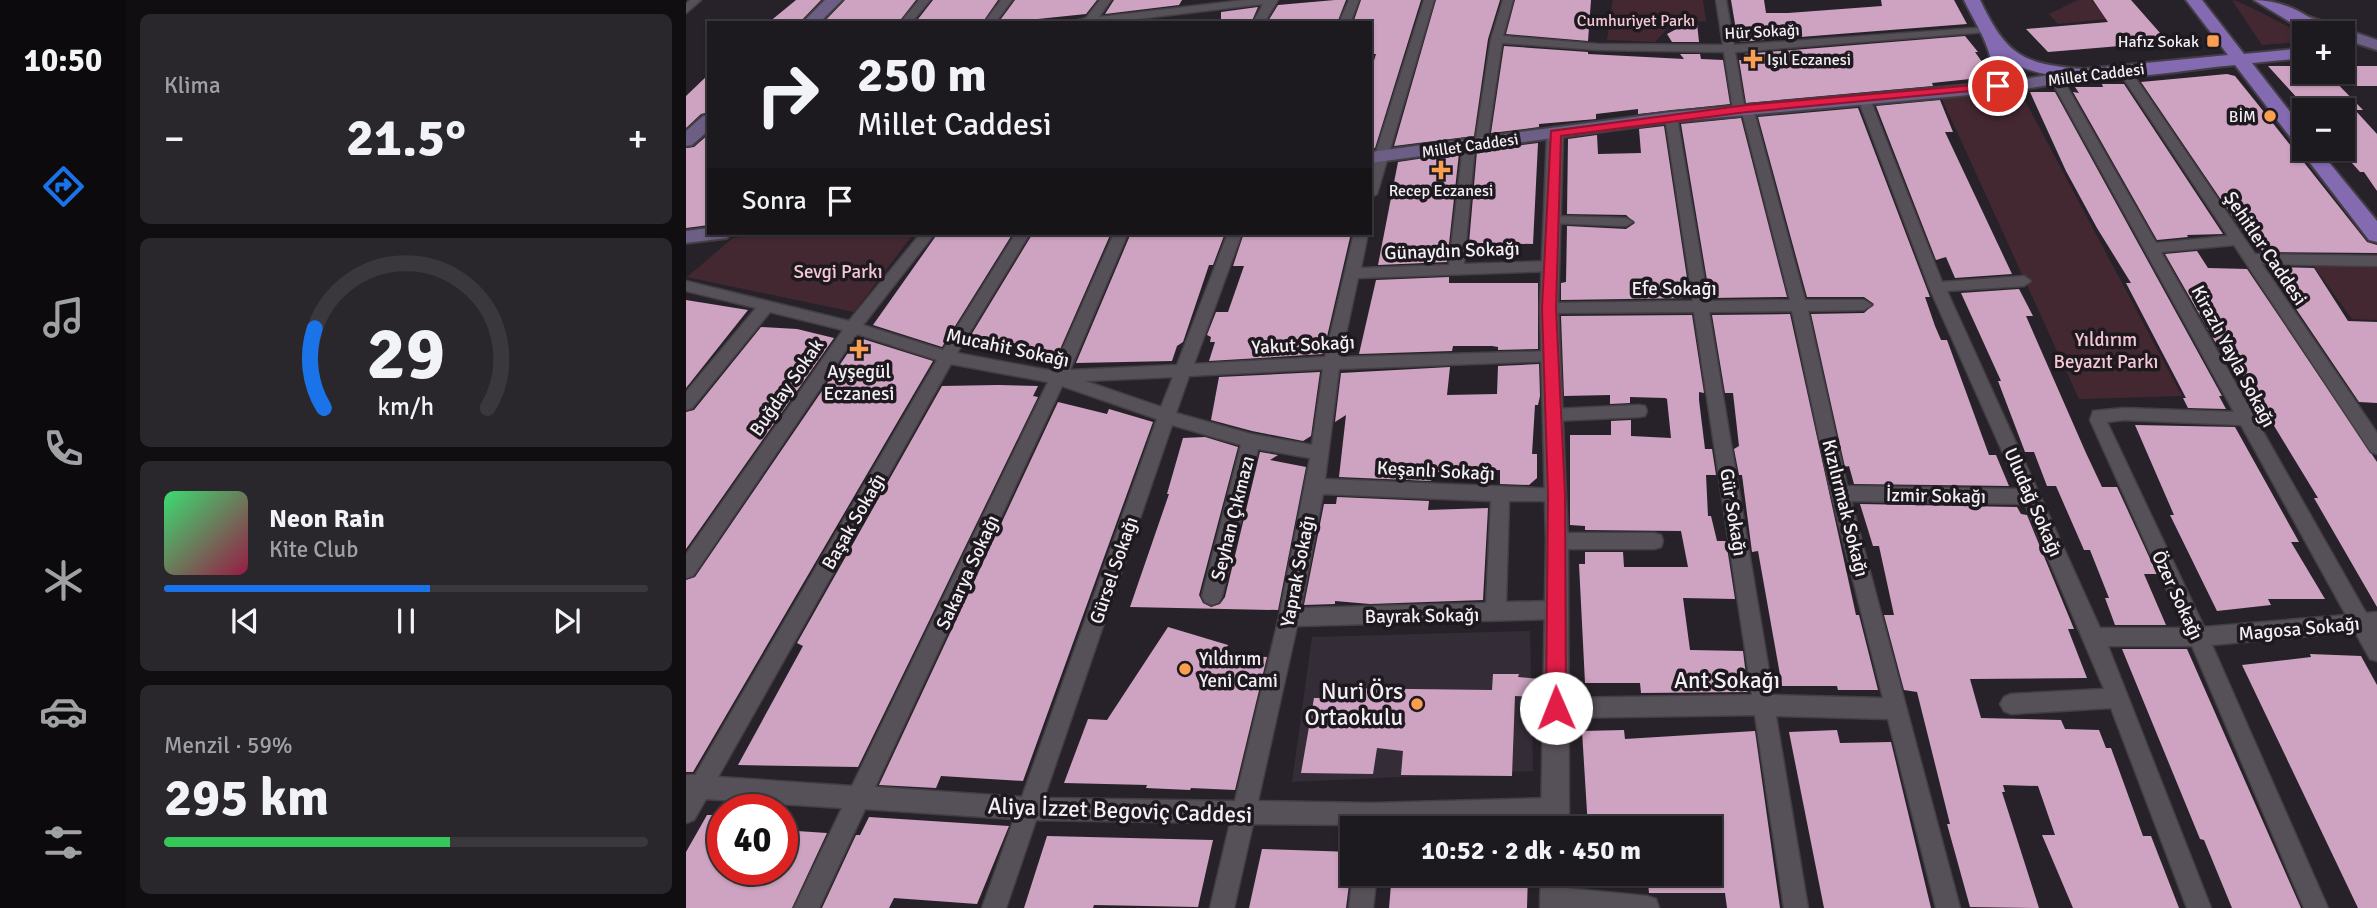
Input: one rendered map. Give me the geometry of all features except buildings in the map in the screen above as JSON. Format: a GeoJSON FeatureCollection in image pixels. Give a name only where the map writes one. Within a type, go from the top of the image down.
{"type":"FeatureCollection","features":[{"type":"Feature","properties":{"kind":"main road"},"geometry":{"type":"LineString","coordinates":[[812,21],[834,0]]}},
{"type":"Feature","properties":{"kind":"main road"},"geometry":{"type":"LineString","coordinates":[[1972,0],[1990,36],[2002,72],[1998,86]]}},
{"type":"Feature","properties":{"kind":"main road"},"geometry":{"type":"LineString","coordinates":[[2194,0],[2292,109]]}},
{"type":"Feature","properties":{"kind":"main road"},"geometry":{"type":"LineString","coordinates":[[2216,0],[2247,59],[2292,125]]}},
{"type":"Feature","properties":{"kind":"main road"},"geometry":{"type":"LineString","coordinates":[[2262,0],[2306,21]]}},
{"type":"Feature","properties":{"kind":"main road"},"geometry":{"type":"LineString","coordinates":[[2298,18],[2302,21]]}},
{"type":"Feature","properties":{"kind":"main road"},"geometry":{"type":"LineString","coordinates":[[1990,36],[2024,63],[2039,68],[2084,74]]}},
{"type":"Feature","properties":{"kind":"main road"},"geometry":{"type":"LineString","coordinates":[[2355,39],[2377,48]]}},
{"type":"Feature","properties":{"kind":"main road"},"geometry":{"type":"LineString","coordinates":[[2355,51],[2377,48]]}},
{"type":"Feature","properties":{"kind":"main road","name":"Millet Caddesi"},"geometry":{"type":"LineString","coordinates":[[1375,158],[1671,117],[2292,55]]}},
{"type":"Feature","properties":{"kind":"main road"},"geometry":{"type":"LineString","coordinates":[[686,141],[707,122]]}},
{"type":"Feature","properties":{"kind":"main road"},"geometry":{"type":"LineString","coordinates":[[2318,161],[2377,235]]}},
{"type":"Feature","properties":{"kind":"main road"},"geometry":{"type":"LineString","coordinates":[[2335,161],[2377,213]]}},
{"type":"Feature","properties":{"kind":"main road"},"geometry":{"type":"LineString","coordinates":[[686,237],[707,234]]}},
{"type":"Feature","properties":{"kind":"main road"},"geometry":{"type":"LineString","coordinates":[[686,248],[710,235]]}},
{"type":"Feature","properties":{"kind":"street"},"geometry":{"type":"LineString","coordinates":[[686,10],[696,0]]}},
{"type":"Feature","properties":{"kind":"street"},"geometry":{"type":"LineString","coordinates":[[907,21],[925,0]]}},
{"type":"Feature","properties":{"kind":"street"},"geometry":{"type":"LineString","coordinates":[[991,21],[1007,0]]}},
{"type":"Feature","properties":{"kind":"street"},"geometry":{"type":"LineString","coordinates":[[1090,21],[1106,0]]}},
{"type":"Feature","properties":{"kind":"street"},"geometry":{"type":"LineString","coordinates":[[1177,21],[1191,0]]}},
{"type":"Feature","properties":{"kind":"street"},"geometry":{"type":"LineString","coordinates":[[1098,21],[1272,0]]}},
{"type":"Feature","properties":{"kind":"street"},"geometry":{"type":"LineString","coordinates":[[1259,21],[1272,0]]}},
{"type":"Feature","properties":{"kind":"street"},"geometry":{"type":"LineString","coordinates":[[1345,21],[1354,0]]}},
{"type":"Feature","properties":{"kind":"street"},"geometry":{"type":"LineString","coordinates":[[1372,180],[1375,158],[1429,0]]}},
{"type":"Feature","properties":{"kind":"street"},"geometry":{"type":"LineString","coordinates":[[1456,269],[1475,144],[1508,0]]}},
{"type":"Feature","properties":{"kind":"street","name":"Kızılırmak Sokağı"},"geometry":{"type":"LineString","coordinates":[[1721,0],[1728,50],[1800,307],[1840,493],[1948,908]]}},
{"type":"Feature","properties":{"kind":"street","name":"Hür Sokağı"},"geometry":{"type":"LineString","coordinates":[[1497,39],[1598,47],[1728,50],[1990,36]]}},
{"type":"Feature","properties":{"kind":"street","name":"Şehitler Caddesi"},"geometry":{"type":"LineString","coordinates":[[2124,70],[2377,447]]}},
{"type":"Feature","properties":{"kind":"street","name":"Kirazlı Yayla Sokağı"},"geometry":{"type":"LineString","coordinates":[[2056,78],[2244,419],[2369,622],[2377,652]]}},
{"type":"Feature","properties":{"kind":"street","name":"Uludağ Sokağı"},"geometry":{"type":"LineString","coordinates":[[1864,99],[1937,287],[2095,637],[2199,908]]}},
{"type":"Feature","properties":{"kind":"street","name":"Gür Sokağı"},"geometry":{"type":"LineString","coordinates":[[1671,117],[1796,908]]}},
{"type":"Feature","properties":{"kind":"street"},"geometry":{"type":"LineString","coordinates":[[1555,134],[1549,308],[1557,541],[1555,816]]}},
{"type":"Feature","properties":{"kind":"street"},"geometry":{"type":"LineString","coordinates":[[1553,220],[1626,222]]}},
{"type":"Feature","properties":{"kind":"street","name":"Buğday Sokak"},"geometry":{"type":"LineString","coordinates":[[686,570],[853,327],[926,235]]}},
{"type":"Feature","properties":{"kind":"street","name":"Başak Sokağı"},"geometry":{"type":"LineString","coordinates":[[686,812],[694,786],[1022,235]]}},
{"type":"Feature","properties":{"kind":"street","name":"Sakarya Sokağı"},"geometry":{"type":"LineString","coordinates":[[806,908],[1058,378],[1120,235]]}},
{"type":"Feature","properties":{"kind":"street","name":"Gürsel Sokağı"},"geometry":{"type":"LineString","coordinates":[[994,908],[1167,414],[1234,235]]}},
{"type":"Feature","properties":{"kind":"street","name":"Yaprak Sokağı"},"geometry":{"type":"LineString","coordinates":[[1222,908],[1289,617],[1315,486],[1332,363],[1361,235]]}},
{"type":"Feature","properties":{"kind":"street"},"geometry":{"type":"LineString","coordinates":[[2152,248],[2236,240]]}},
{"type":"Feature","properties":{"kind":"street"},"geometry":{"type":"LineString","coordinates":[[2249,259],[2377,261]]}},
{"type":"Feature","properties":{"kind":"street","name":"Günaydın Sokağı"},"geometry":{"type":"LineString","coordinates":[[1353,273],[1552,266]]}},
{"type":"Feature","properties":{"kind":"street"},"geometry":{"type":"LineString","coordinates":[[1937,287],[2024,281]]}},
{"type":"Feature","properties":{"kind":"street","name":"Mucahit Sokağı"},"geometry":{"type":"LineString","coordinates":[[686,286],[853,327],[947,357],[1058,378],[1198,427],[1251,441],[1319,453]]}},
{"type":"Feature","properties":{"kind":"street","name":"Efe Sokağı"},"geometry":{"type":"LineString","coordinates":[[1549,308],[1864,305]]}},
{"type":"Feature","properties":{"kind":"street"},"geometry":{"type":"LineString","coordinates":[[686,404],[766,306]]}},
{"type":"Feature","properties":{"kind":"street","name":"Yakut Sokağı"},"geometry":{"type":"LineString","coordinates":[[1058,378],[1332,363],[1550,355]]}},
{"type":"Feature","properties":{"kind":"street"},"geometry":{"type":"LineString","coordinates":[[1553,415],[1639,411]]}},
{"type":"Feature","properties":{"kind":"street","name":"Özer Sokağı"},"geometry":{"type":"LineString","coordinates":[[2244,419],[2124,414],[2099,416],[2109,448],[2198,637],[2316,908]]}},
{"type":"Feature","properties":{"kind":"street"},"geometry":{"type":"LineString","coordinates":[[2357,417],[2377,418]]}},
{"type":"Feature","properties":{"kind":"street","name":"Seyhan Çıkmazı"},"geometry":{"type":"LineString","coordinates":[[1212,596],[1251,441]]}},
{"type":"Feature","properties":{"kind":"street","name":"Keşanlı Sokağı"},"geometry":{"type":"LineString","coordinates":[[1315,486],[1556,494]]}},
{"type":"Feature","properties":{"kind":"street","name":"İzmir Sokağı"},"geometry":{"type":"LineString","coordinates":[[1840,493],[2032,497]]}},
{"type":"Feature","properties":{"kind":"street"},"geometry":{"type":"LineString","coordinates":[[1496,613],[1500,494]]}},
{"type":"Feature","properties":{"kind":"street"},"geometry":{"type":"LineString","coordinates":[[1557,541],[1654,541]]}},
{"type":"Feature","properties":{"kind":"street","name":"Bayrak Sokağı"},"geometry":{"type":"LineString","coordinates":[[1289,617],[1555,610]]}},
{"type":"Feature","properties":{"kind":"street","name":"Magosa Sokağı"},"geometry":{"type":"LineString","coordinates":[[2095,637],[2198,637],[2369,622]]}},
{"type":"Feature","properties":{"kind":"street"},"geometry":{"type":"LineString","coordinates":[[2011,704],[2118,698]]}},
{"type":"Feature","properties":{"kind":"street","name":"Ant Sokağı"},"geometry":{"type":"LineString","coordinates":[[1556,708],[1764,705],[1898,709]]}},
{"type":"Feature","properties":{"kind":"street","name":"Aliya İzzet Begoviç Caddesi"},"geometry":{"type":"LineString","coordinates":[[694,786],[1030,809],[1244,813],[1340,819]]}},
{"type":"Feature","properties":{"kind":"street"},"geometry":{"type":"LineString","coordinates":[[1361,908],[1364,886]]}},
{"type":"Feature","properties":{"kind":"street"},"geometry":{"type":"LineString","coordinates":[[1555,893],[1647,908]]}},
{"type":"Feature","properties":{"kind":"shaded area","name":"Nuri Örs Ortaokulu"},"geometry":{"type":"Polygon","coordinates":[[[1530,631],[1533,771],[1292,782],[1312,637],[1530,631]]]}},
{"type":"Feature","properties":{"kind":"green space","name":"Cumhuriyet Parkı"},"geometry":{"type":"Polygon","coordinates":[[[1613,0],[1703,0],[1706,21],[1672,23],[1655,42],[1607,40],[1613,0]]]}},
{"type":"Feature","properties":{"kind":"green space"},"geometry":{"type":"Polygon","coordinates":[[[2078,0],[2091,0],[2107,19],[2058,24],[2049,14],[2078,0]]]}},
{"type":"Feature","properties":{"kind":"green space"},"geometry":{"type":"Polygon","coordinates":[[[2232,0],[2292,28],[2292,42],[2262,45],[2232,0]]]}},
{"type":"Feature","properties":{"kind":"green space","name":"Yıldırım Beyazıt Parkı"},"geometry":{"type":"Polygon","coordinates":[[[2021,93],[2182,396],[2079,399],[1942,99],[2021,93]]]}},
{"type":"Feature","properties":{"kind":"green space","name":"Sevgi Parkı"},"geometry":{"type":"Polygon","coordinates":[[[762,235],[912,235],[854,312],[687,277],[733,238],[762,235]]]}},
{"type":"Feature","properties":{"kind":"green space"},"geometry":{"type":"Polygon","coordinates":[[[2313,265],[2377,267],[2377,320],[2352,319],[2313,265]]]}},
{"type":"Feature","properties":{"kind":"place","name":"Hafız Sokak"},"geometry":{"type":"Point","coordinates":[2213,41]}},
{"type":"Feature","properties":{"kind":"place","name":"Işıl Eczanesi"},"geometry":{"type":"Point","coordinates":[1753,59]}},
{"type":"Feature","properties":{"kind":"place","name":"BİM"},"geometry":{"type":"Point","coordinates":[2270,116]}},
{"type":"Feature","properties":{"kind":"place","name":"Recep Eczanesi"},"geometry":{"type":"Point","coordinates":[1441,170]}},
{"type":"Feature","properties":{"kind":"place","name":"Ayşegül Eczanesi"},"geometry":{"type":"Point","coordinates":[859,349]}},
{"type":"Feature","properties":{"kind":"place","name":"Yıldırım Yeni Cami"},"geometry":{"type":"Point","coordinates":[1185,669]}},
{"type":"Feature","properties":{"kind":"place","name":"Nuri Örs Ortaokulu"},"geometry":{"type":"Point","coordinates":[1417,704]}},
{"type":"Feature","properties":{"kind":"route"},"geometry":{"type":"LineString","coordinates":[[1556,708],[1557,541],[1549,308],[1555,134],[1747,108],[1998,86]]}}]}
